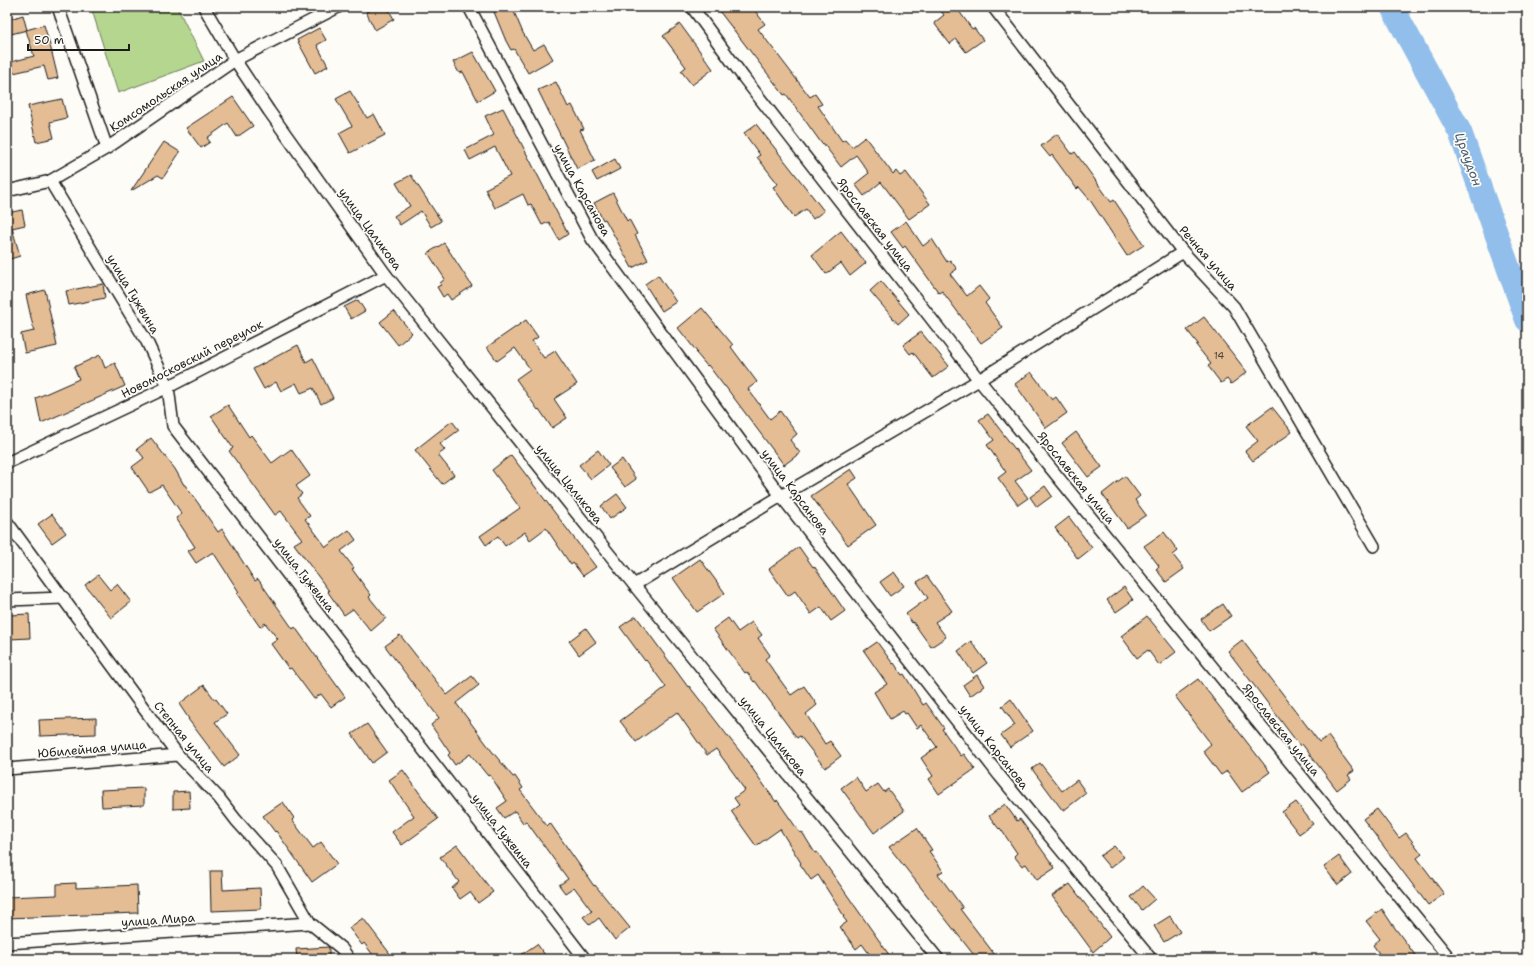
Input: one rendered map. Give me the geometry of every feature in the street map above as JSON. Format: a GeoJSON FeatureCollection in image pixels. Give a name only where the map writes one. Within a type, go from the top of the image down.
{"type":"FeatureCollection","features":[{"type":"Feature","properties":{"kind":"street"},"geometry":{"type":"LineString","coordinates":[[58,7],[106,148]]}},
{"type":"Feature","properties":{"kind":"street","name":"улица Цаликова"},"geometry":{"type":"LineString","coordinates":[[204,7],[235,60],[269,111],[386,275],[634,585],[938,959]]}},
{"type":"Feature","properties":{"kind":"street","name":"Комсомольская улица"},"geometry":{"type":"LineString","coordinates":[[7,191],[50,181],[106,148],[235,60],[338,7]]}},
{"type":"Feature","properties":{"kind":"street","name":"улица Карсанова"},"geometry":{"type":"LineString","coordinates":[[469,7],[592,239],[781,496],[999,775],[1151,959]]}},
{"type":"Feature","properties":{"kind":"street","name":"Ярославская улица"},"geometry":{"type":"LineString","coordinates":[[692,7],[744,78],[979,380],[1450,959]]}},
{"type":"Feature","properties":{"kind":"street","name":"Речная улица"},"geometry":{"type":"LineString","coordinates":[[992,7],[1184,252],[1234,307],[1374,546]]}},
{"type":"Feature","properties":{"kind":"street","name":"улица Гужвина"},"geometry":{"type":"LineString","coordinates":[[50,181],[148,342],[168,387],[173,426],[585,959]]}},
{"type":"Feature","properties":{"kind":"street"},"geometry":{"type":"LineString","coordinates":[[634,585],[781,496],[979,380],[1184,252]]}},
{"type":"Feature","properties":{"kind":"street","name":"Новомосковский переулок"},"geometry":{"type":"LineString","coordinates":[[7,463],[168,387],[386,275]]}},
{"type":"Feature","properties":{"kind":"street","name":"Степная улица"},"geometry":{"type":"LineString","coordinates":[[7,522],[178,755],[219,798],[236,820],[277,866],[310,923],[342,949],[349,959]]}},
{"type":"Feature","properties":{"kind":"street"},"geometry":{"type":"LineString","coordinates":[[7,600],[64,598]]}},
{"type":"Feature","properties":{"kind":"street","name":"Юбилейная улица"},"geometry":{"type":"LineString","coordinates":[[7,769],[178,755]]}},
{"type":"Feature","properties":{"kind":"street","name":"улица Мира"},"geometry":{"type":"LineString","coordinates":[[7,942],[310,923]]}},
{"type":"Feature","properties":{"kind":"green space"},"geometry":{"type":"Polygon","coordinates":[[[91,7],[177,7],[204,61],[118,93],[91,7]]]}},
{"type":"Feature","properties":{"kind":"building"},"geometry":{"type":"Polygon","coordinates":[[[376,7],[387,7],[394,19],[375,30],[366,12],[376,7]]]}},
{"type":"Feature","properties":{"kind":"building"},"geometry":{"type":"Polygon","coordinates":[[[492,7],[512,7],[523,33],[533,50],[544,44],[553,59],[528,73],[514,49],[511,50],[506,41],[492,7]]]}},
{"type":"Feature","properties":{"kind":"building"},"geometry":{"type":"Polygon","coordinates":[[[716,7],[752,7],[765,24],[758,29],[810,97],[815,94],[822,104],[818,106],[842,141],[845,139],[852,147],[865,137],[893,174],[896,171],[900,176],[906,172],[930,204],[909,219],[881,182],[864,196],[855,184],[869,173],[856,155],[841,167],[823,143],[822,144],[786,94],[784,95],[716,7]]]}},
{"type":"Feature","properties":{"kind":"building"},"geometry":{"type":"Polygon","coordinates":[[[938,7],[956,7],[972,29],[974,28],[983,40],[966,52],[956,39],[950,44],[934,23],[944,15],[938,7]]]}},
{"type":"Feature","properties":{"kind":"building"},"geometry":{"type":"Polygon","coordinates":[[[23,15],[27,30],[7,35],[7,20],[23,15]]]}},
{"type":"Feature","properties":{"kind":"building"},"geometry":{"type":"Polygon","coordinates":[[[680,24],[713,69],[692,85],[681,71],[686,67],[663,36],[680,24]]]}},
{"type":"Feature","properties":{"kind":"building"},"geometry":{"type":"Polygon","coordinates":[[[44,25],[58,78],[48,80],[44,66],[9,74],[7,63],[34,56],[26,30],[44,25]]]}},
{"type":"Feature","properties":{"kind":"building"},"geometry":{"type":"Polygon","coordinates":[[[319,28],[326,40],[317,45],[328,66],[315,73],[297,40],[319,28]]]}},
{"type":"Feature","properties":{"kind":"building"},"geometry":{"type":"Polygon","coordinates":[[[473,52],[495,91],[478,101],[463,72],[459,73],[453,62],[473,52]]]}},
{"type":"Feature","properties":{"kind":"building"},"geometry":{"type":"Polygon","coordinates":[[[556,82],[568,107],[572,105],[584,129],[580,130],[595,160],[577,169],[538,90],[556,82]]]}},
{"type":"Feature","properties":{"kind":"building"},"geometry":{"type":"Polygon","coordinates":[[[350,91],[367,118],[374,114],[385,135],[350,153],[339,133],[352,126],[336,99],[350,91]]]}},
{"type":"Feature","properties":{"kind":"building"},"geometry":{"type":"Polygon","coordinates":[[[233,97],[253,126],[237,137],[228,123],[207,138],[210,142],[201,148],[186,128],[233,97]]]}},
{"type":"Feature","properties":{"kind":"building"},"geometry":{"type":"Polygon","coordinates":[[[62,99],[67,118],[50,122],[54,138],[36,142],[28,106],[62,99]]]}},
{"type":"Feature","properties":{"kind":"building"},"geometry":{"type":"Polygon","coordinates":[[[503,108],[568,234],[559,240],[549,222],[542,225],[531,204],[528,205],[523,194],[495,208],[485,189],[510,176],[495,147],[470,160],[465,150],[494,135],[485,116],[503,108]]]}},
{"type":"Feature","properties":{"kind":"building"},"geometry":{"type":"Polygon","coordinates":[[[756,124],[824,211],[813,219],[806,209],[794,217],[773,187],[778,184],[757,157],[760,155],[744,133],[756,124]]]}},
{"type":"Feature","properties":{"kind":"building"},"geometry":{"type":"Polygon","coordinates":[[[1057,134],[1072,154],[1075,152],[1111,202],[1114,200],[1144,245],[1127,256],[1090,200],[1079,187],[1077,189],[1052,155],[1050,157],[1041,146],[1057,134]]]}},
{"type":"Feature","properties":{"kind":"building"},"geometry":{"type":"Polygon","coordinates":[[[164,142],[180,152],[163,178],[158,175],[131,191],[164,142]]]}},
{"type":"Feature","properties":{"kind":"building"},"geometry":{"type":"Polygon","coordinates":[[[615,159],[620,169],[597,181],[592,172],[615,159]]]}},
{"type":"Feature","properties":{"kind":"building"},"geometry":{"type":"Polygon","coordinates":[[[411,175],[441,221],[431,227],[421,211],[400,225],[394,216],[410,206],[396,183],[411,175]]]}},
{"type":"Feature","properties":{"kind":"building"},"geometry":{"type":"Polygon","coordinates":[[[613,193],[627,221],[629,219],[637,234],[635,235],[648,260],[632,268],[605,219],[603,220],[594,203],[613,193]]]}},
{"type":"Feature","properties":{"kind":"building"},"geometry":{"type":"Polygon","coordinates":[[[22,210],[25,225],[12,228],[20,256],[7,260],[7,213],[22,210]]]}},
{"type":"Feature","properties":{"kind":"building"},"geometry":{"type":"Polygon","coordinates":[[[906,221],[923,246],[932,239],[947,262],[950,260],[957,269],[950,274],[967,296],[979,286],[989,299],[985,303],[1003,328],[981,343],[942,291],[939,293],[905,246],[903,248],[891,232],[906,221]]]}},
{"type":"Feature","properties":{"kind":"building"},"geometry":{"type":"Polygon","coordinates":[[[841,231],[866,263],[850,276],[841,263],[826,274],[812,255],[841,231]]]}},
{"type":"Feature","properties":{"kind":"building"},"geometry":{"type":"Polygon","coordinates":[[[444,243],[472,286],[451,300],[447,294],[443,297],[437,287],[441,285],[440,283],[445,279],[428,253],[444,243]]]}},
{"type":"Feature","properties":{"kind":"building"},"geometry":{"type":"Polygon","coordinates":[[[658,275],[676,302],[662,311],[645,284],[658,275]]]}},
{"type":"Feature","properties":{"kind":"building"},"geometry":{"type":"Polygon","coordinates":[[[881,281],[909,314],[898,324],[870,291],[881,281]]]}},
{"type":"Feature","properties":{"kind":"building"},"geometry":{"type":"Polygon","coordinates":[[[103,284],[105,298],[69,305],[66,291],[103,284]]]}},
{"type":"Feature","properties":{"kind":"building"},"geometry":{"type":"Polygon","coordinates":[[[45,290],[57,346],[25,353],[21,334],[34,331],[26,295],[45,290]]]}},
{"type":"Feature","properties":{"kind":"building"},"geometry":{"type":"Polygon","coordinates":[[[358,300],[365,311],[351,319],[344,307],[358,300]]]}},
{"type":"Feature","properties":{"kind":"building"},"geometry":{"type":"Polygon","coordinates":[[[702,308],[733,345],[731,347],[757,382],[748,389],[770,419],[780,411],[797,434],[790,440],[800,453],[784,465],[725,386],[696,353],[697,352],[678,328],[702,308]]]}},
{"type":"Feature","properties":{"kind":"building"},"geometry":{"type":"Polygon","coordinates":[[[394,311],[412,333],[398,345],[380,322],[394,311]]]}},
{"type":"Feature","properties":{"kind":"building"},"geometry":{"type":"Polygon","coordinates":[[[1204,317],[1247,372],[1231,384],[1227,379],[1221,383],[1208,366],[1211,364],[1196,345],[1198,344],[1187,330],[1204,317]]]}},
{"type":"Feature","properties":{"kind":"building"},"geometry":{"type":"Polygon","coordinates":[[[526,320],[538,337],[532,341],[544,358],[555,351],[577,384],[554,399],[567,418],[552,428],[516,379],[530,369],[515,348],[497,361],[487,347],[526,320]]]}},
{"type":"Feature","properties":{"kind":"building"},"geometry":{"type":"Polygon","coordinates":[[[921,332],[949,366],[933,378],[913,352],[910,354],[903,345],[921,332]]]}},
{"type":"Feature","properties":{"kind":"building"},"geometry":{"type":"Polygon","coordinates":[[[298,345],[306,362],[313,358],[333,398],[321,404],[313,388],[301,393],[296,383],[281,391],[276,382],[264,389],[253,369],[298,345]]]}},
{"type":"Feature","properties":{"kind":"building"},"geometry":{"type":"Polygon","coordinates":[[[100,355],[105,368],[115,363],[125,386],[41,423],[36,398],[79,379],[74,367],[100,355]]]}},
{"type":"Feature","properties":{"kind":"building"},"geometry":{"type":"Polygon","coordinates":[[[1031,372],[1052,400],[1056,397],[1067,413],[1046,428],[1015,384],[1031,372]]]}},
{"type":"Feature","properties":{"kind":"building"},"geometry":{"type":"Polygon","coordinates":[[[228,405],[249,437],[251,435],[272,463],[291,449],[310,476],[296,486],[302,494],[297,498],[310,516],[305,519],[326,547],[349,530],[356,540],[341,551],[371,595],[369,597],[386,618],[371,631],[353,609],[344,615],[328,592],[329,591],[294,544],[302,539],[281,511],[275,515],[229,451],[233,448],[211,416],[228,405]]]}},
{"type":"Feature","properties":{"kind":"building"},"geometry":{"type":"Polygon","coordinates":[[[1272,407],[1292,432],[1253,461],[1245,451],[1258,441],[1246,426],[1272,407]]]}},
{"type":"Feature","properties":{"kind":"building"},"geometry":{"type":"Polygon","coordinates":[[[988,414],[1031,470],[1015,481],[1028,498],[1018,505],[998,478],[1006,472],[987,445],[994,440],[979,420],[988,414]]]}},
{"type":"Feature","properties":{"kind":"building"},"geometry":{"type":"Polygon","coordinates":[[[452,421],[459,430],[440,444],[445,450],[438,455],[454,475],[442,484],[415,450],[452,421]]]}},
{"type":"Feature","properties":{"kind":"building"},"geometry":{"type":"Polygon","coordinates":[[[1076,432],[1102,467],[1088,477],[1062,443],[1076,432]]]}},
{"type":"Feature","properties":{"kind":"building"},"geometry":{"type":"Polygon","coordinates":[[[151,438],[175,469],[184,485],[218,532],[222,529],[255,581],[258,579],[293,629],[295,627],[345,697],[331,707],[321,694],[314,699],[291,668],[289,669],[271,644],[278,639],[265,623],[260,627],[237,594],[239,592],[213,552],[196,563],[188,551],[195,547],[176,518],[182,514],[162,485],[149,492],[132,467],[144,458],[137,449],[151,438]]]}},
{"type":"Feature","properties":{"kind":"building"},"geometry":{"type":"Polygon","coordinates":[[[598,450],[609,465],[591,479],[579,465],[598,450]]]}},
{"type":"Feature","properties":{"kind":"building"},"geometry":{"type":"Polygon","coordinates":[[[511,455],[596,567],[583,576],[573,563],[571,565],[546,528],[530,540],[525,532],[505,546],[498,536],[486,545],[480,536],[520,508],[492,470],[511,455]]]}},
{"type":"Feature","properties":{"kind":"building"},"geometry":{"type":"Polygon","coordinates":[[[622,459],[636,479],[625,487],[610,468],[622,459]]]}},
{"type":"Feature","properties":{"kind":"building"},"geometry":{"type":"Polygon","coordinates":[[[851,469],[857,478],[848,484],[876,525],[848,545],[811,496],[851,469]]]}},
{"type":"Feature","properties":{"kind":"building"},"geometry":{"type":"Polygon","coordinates":[[[1125,476],[1140,496],[1135,500],[1146,515],[1127,528],[1102,494],[1125,476]]]}},
{"type":"Feature","properties":{"kind":"building"},"geometry":{"type":"Polygon","coordinates":[[[1045,486],[1052,496],[1037,507],[1030,497],[1045,486]]]}},
{"type":"Feature","properties":{"kind":"building"},"geometry":{"type":"Polygon","coordinates":[[[617,494],[627,507],[610,519],[601,506],[617,494]]]}},
{"type":"Feature","properties":{"kind":"building"},"geometry":{"type":"Polygon","coordinates":[[[52,514],[66,533],[52,543],[38,524],[52,514]]]}},
{"type":"Feature","properties":{"kind":"building"},"geometry":{"type":"Polygon","coordinates":[[[1069,517],[1092,548],[1078,559],[1055,528],[1069,517]]]}},
{"type":"Feature","properties":{"kind":"building"},"geometry":{"type":"Polygon","coordinates":[[[1164,532],[1178,551],[1173,555],[1184,569],[1166,582],[1156,569],[1159,566],[1144,546],[1164,532]]]}},
{"type":"Feature","properties":{"kind":"building"},"geometry":{"type":"Polygon","coordinates":[[[799,547],[845,611],[831,621],[821,607],[811,614],[795,591],[788,596],[769,569],[799,547]]]}},
{"type":"Feature","properties":{"kind":"building"},"geometry":{"type":"Polygon","coordinates":[[[700,559],[725,593],[697,612],[673,578],[700,559]]]}},
{"type":"Feature","properties":{"kind":"building"},"geometry":{"type":"Polygon","coordinates":[[[894,572],[904,586],[890,596],[880,582],[894,572]]]}},
{"type":"Feature","properties":{"kind":"building"},"geometry":{"type":"Polygon","coordinates":[[[98,575],[110,590],[117,584],[131,602],[111,618],[85,585],[98,575]]]}},
{"type":"Feature","properties":{"kind":"building"},"geometry":{"type":"Polygon","coordinates":[[[927,576],[952,611],[935,622],[946,637],[931,647],[906,614],[928,598],[917,582],[927,576]]]}},
{"type":"Feature","properties":{"kind":"building"},"geometry":{"type":"Polygon","coordinates":[[[1124,587],[1133,600],[1116,612],[1107,600],[1124,587]]]}},
{"type":"Feature","properties":{"kind":"building"},"geometry":{"type":"Polygon","coordinates":[[[1223,604],[1231,616],[1209,631],[1201,619],[1223,604]]]}},
{"type":"Feature","properties":{"kind":"building"},"geometry":{"type":"Polygon","coordinates":[[[29,614],[30,638],[10,639],[10,615],[29,614]]]}},
{"type":"Feature","properties":{"kind":"building"},"geometry":{"type":"Polygon","coordinates":[[[636,616],[688,687],[689,686],[742,754],[776,802],[777,800],[800,833],[802,832],[815,853],[817,852],[892,959],[873,959],[862,944],[856,949],[840,927],[847,922],[843,917],[844,916],[818,875],[811,880],[780,829],[756,846],[731,811],[739,805],[734,798],[745,790],[716,749],[707,755],[677,712],[636,742],[620,721],[666,687],[620,627],[636,616]]]}},
{"type":"Feature","properties":{"kind":"building"},"geometry":{"type":"Polygon","coordinates":[[[1147,616],[1176,652],[1159,665],[1148,650],[1137,658],[1121,636],[1147,616]]]}},
{"type":"Feature","properties":{"kind":"building"},"geometry":{"type":"Polygon","coordinates":[[[728,618],[738,632],[752,622],[762,635],[758,638],[770,655],[765,659],[791,695],[804,686],[817,705],[806,714],[825,744],[830,741],[841,756],[825,768],[800,736],[797,738],[755,681],[754,682],[747,672],[745,673],[713,629],[728,618]]]}},
{"type":"Feature","properties":{"kind":"building"},"geometry":{"type":"Polygon","coordinates":[[[586,628],[596,642],[579,655],[569,641],[586,628]]]}},
{"type":"Feature","properties":{"kind":"building"},"geometry":{"type":"Polygon","coordinates":[[[400,635],[447,695],[472,676],[479,685],[456,703],[491,750],[513,777],[515,776],[523,788],[520,790],[547,826],[550,823],[594,886],[595,885],[630,928],[615,940],[599,918],[590,925],[583,917],[592,911],[574,887],[565,893],[559,885],[568,879],[526,821],[523,823],[515,811],[504,818],[497,808],[507,801],[490,775],[488,776],[470,754],[455,765],[448,755],[450,753],[431,725],[439,718],[385,646],[400,635]]]}},
{"type":"Feature","properties":{"kind":"building"},"geometry":{"type":"Polygon","coordinates":[[[1242,640],[1319,742],[1328,736],[1354,771],[1348,775],[1351,779],[1337,790],[1302,744],[1300,746],[1228,651],[1242,640]]]}},
{"type":"Feature","properties":{"kind":"building"},"geometry":{"type":"Polygon","coordinates":[[[971,641],[987,663],[973,673],[958,651],[971,641]]]}},
{"type":"Feature","properties":{"kind":"building"},"geometry":{"type":"Polygon","coordinates":[[[877,642],[902,675],[904,674],[923,705],[926,703],[944,728],[942,729],[961,756],[964,754],[975,769],[939,794],[929,779],[933,776],[921,758],[937,747],[921,725],[917,728],[907,713],[905,714],[903,711],[890,719],[874,692],[887,684],[864,651],[877,642]]]}},
{"type":"Feature","properties":{"kind":"building"},"geometry":{"type":"Polygon","coordinates":[[[977,675],[984,686],[970,696],[963,685],[977,675]]]}},
{"type":"Feature","properties":{"kind":"building"},"geometry":{"type":"Polygon","coordinates":[[[1198,679],[1270,772],[1242,792],[1227,771],[1221,775],[1203,751],[1211,744],[1175,696],[1198,679]]]}},
{"type":"Feature","properties":{"kind":"building"},"geometry":{"type":"Polygon","coordinates":[[[204,685],[227,714],[215,722],[240,755],[224,767],[188,719],[179,704],[204,685]]]}},
{"type":"Feature","properties":{"kind":"building"},"geometry":{"type":"Polygon","coordinates":[[[1011,699],[1033,731],[1010,747],[1001,735],[1015,725],[1002,706],[1011,699]]]}},
{"type":"Feature","properties":{"kind":"building"},"geometry":{"type":"Polygon","coordinates":[[[96,718],[96,734],[40,736],[39,720],[96,718]]]}},
{"type":"Feature","properties":{"kind":"building"},"geometry":{"type":"Polygon","coordinates":[[[367,724],[387,752],[372,763],[352,734],[367,724]]]}},
{"type":"Feature","properties":{"kind":"building"},"geometry":{"type":"Polygon","coordinates":[[[1040,763],[1062,791],[1077,780],[1086,793],[1063,811],[1032,769],[1040,763]]]}},
{"type":"Feature","properties":{"kind":"building"},"geometry":{"type":"Polygon","coordinates":[[[403,770],[438,819],[402,845],[392,832],[414,816],[389,780],[403,770]]]}},
{"type":"Feature","properties":{"kind":"building"},"geometry":{"type":"Polygon","coordinates":[[[856,777],[866,792],[878,784],[884,792],[888,789],[904,811],[874,833],[841,788],[856,777]]]}},
{"type":"Feature","properties":{"kind":"building"},"geometry":{"type":"Polygon","coordinates":[[[144,788],[144,805],[102,807],[101,790],[144,788]]]}},
{"type":"Feature","properties":{"kind":"building"},"geometry":{"type":"Polygon","coordinates":[[[189,791],[190,808],[173,809],[173,792],[189,791]]]}},
{"type":"Feature","properties":{"kind":"building"},"geometry":{"type":"Polygon","coordinates":[[[283,802],[294,818],[292,820],[313,848],[321,842],[337,864],[312,882],[276,831],[275,832],[263,816],[283,802]]]}},
{"type":"Feature","properties":{"kind":"building"},"geometry":{"type":"Polygon","coordinates":[[[1296,802],[1313,824],[1299,834],[1282,812],[1296,802]]]}},
{"type":"Feature","properties":{"kind":"building"},"geometry":{"type":"Polygon","coordinates":[[[1005,804],[1017,821],[1020,819],[1055,868],[1037,880],[1026,864],[1022,866],[1014,856],[1017,853],[1000,828],[999,829],[989,816],[1005,804]]]}},
{"type":"Feature","properties":{"kind":"building"},"geometry":{"type":"Polygon","coordinates":[[[1377,809],[1399,838],[1406,833],[1422,854],[1417,858],[1444,894],[1428,905],[1363,819],[1377,809]]]}},
{"type":"Feature","properties":{"kind":"building"},"geometry":{"type":"Polygon","coordinates":[[[917,828],[932,850],[929,851],[943,871],[938,874],[963,908],[960,909],[998,959],[977,959],[889,847],[917,828]]]}},
{"type":"Feature","properties":{"kind":"building"},"geometry":{"type":"Polygon","coordinates":[[[457,845],[493,892],[478,903],[470,892],[460,899],[452,888],[459,882],[440,857],[457,845]]]}},
{"type":"Feature","properties":{"kind":"building"},"geometry":{"type":"Polygon","coordinates":[[[1114,846],[1124,857],[1110,868],[1100,856],[1114,846]]]}},
{"type":"Feature","properties":{"kind":"building"},"geometry":{"type":"Polygon","coordinates":[[[1339,856],[1352,874],[1338,885],[1324,867],[1339,856]]]}},
{"type":"Feature","properties":{"kind":"building"},"geometry":{"type":"Polygon","coordinates":[[[210,871],[222,871],[223,890],[260,888],[261,909],[211,911],[210,871]]]}},
{"type":"Feature","properties":{"kind":"building"},"geometry":{"type":"Polygon","coordinates":[[[76,883],[76,888],[137,885],[138,913],[7,918],[7,897],[57,895],[57,884],[76,883]]]}},
{"type":"Feature","properties":{"kind":"building"},"geometry":{"type":"Polygon","coordinates":[[[1070,884],[1110,937],[1093,952],[1052,896],[1070,884]]]}},
{"type":"Feature","properties":{"kind":"building"},"geometry":{"type":"Polygon","coordinates":[[[1143,886],[1155,899],[1142,910],[1131,897],[1143,886]]]}},
{"type":"Feature","properties":{"kind":"building"},"geometry":{"type":"Polygon","coordinates":[[[1382,909],[1418,959],[1383,959],[1373,945],[1380,939],[1366,921],[1382,909]]]}},
{"type":"Feature","properties":{"kind":"building"},"geometry":{"type":"Polygon","coordinates":[[[1170,916],[1180,932],[1164,942],[1154,926],[1170,916]]]}},
{"type":"Feature","properties":{"kind":"building"},"geometry":{"type":"Polygon","coordinates":[[[363,918],[394,959],[376,959],[364,943],[362,945],[349,928],[363,918]]]}},
{"type":"Feature","properties":{"kind":"building"},"geometry":{"type":"Polygon","coordinates":[[[537,944],[548,959],[515,959],[537,944]]]}},
{"type":"Feature","properties":{"kind":"building"},"geometry":{"type":"Polygon","coordinates":[[[329,947],[329,959],[297,959],[296,949],[329,947]]]}},
{"type":"Feature","properties":{"kind":"waterway","name":"Цраудон"},"geometry":{"type":"LineString","coordinates":[[1392,7],[1460,132],[1527,320]]}}]}
